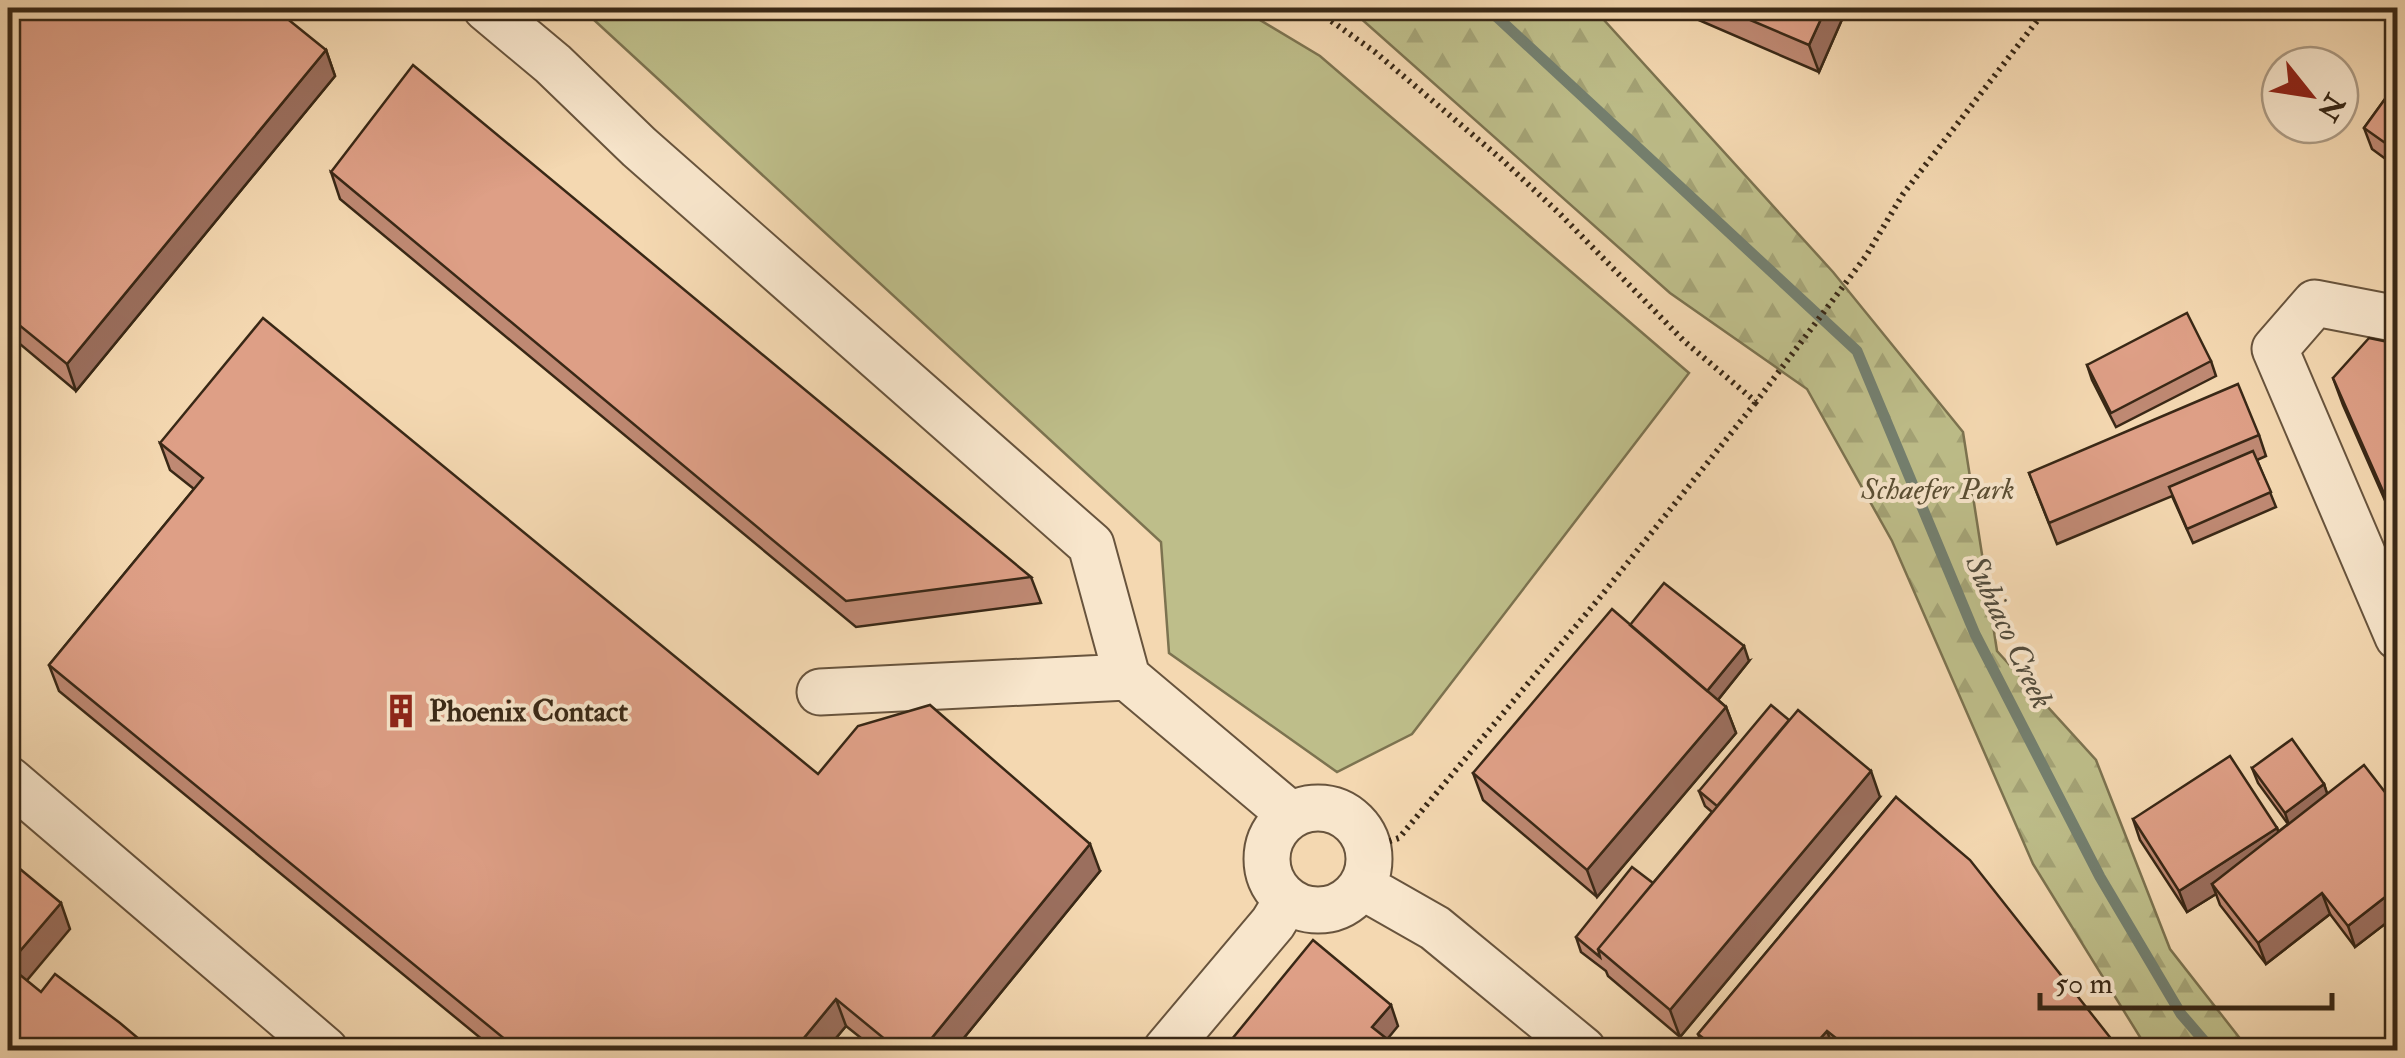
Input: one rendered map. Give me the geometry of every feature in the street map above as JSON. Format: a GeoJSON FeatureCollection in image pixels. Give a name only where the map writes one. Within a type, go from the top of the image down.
{"type":"FeatureCollection","features":[{"type":"Feature","properties":{"kind":"street"},"geometry":{"type":"LineString","coordinates":[[486,8],[554,64],[654,160],[1091,545],[1126,677],[1291,815]]}},
{"type":"Feature","properties":{"kind":"street"},"geometry":{"type":"LineString","coordinates":[[2398,319],[2315,303],[2275,349],[2398,637]]}},
{"type":"Feature","properties":{"kind":"street"},"geometry":{"type":"LineString","coordinates":[[820,692],[1126,677]]}},
{"type":"Feature","properties":{"kind":"street"},"geometry":{"type":"LineString","coordinates":[[8,780],[325,1050]]}},
{"type":"Feature","properties":{"kind":"street"},"geometry":{"type":"LineString","coordinates":[[1366,867],[1349,900],[1325,910],[1307,909],[1286,900],[1274,886],[1267,860],[1270,842],[1291,815],[1301,810],[1333,808],[1358,825],[1366,867],[1583,1050]]}},
{"type":"Feature","properties":{"kind":"street"},"geometry":{"type":"LineString","coordinates":[[1166,1050],[1273,923],[1286,900]]}},
{"type":"Feature","properties":{"kind":"path"},"geometry":{"type":"LineString","coordinates":[[1313,8],[1375,52],[1500,158],[1684,341],[1756,402]]}},
{"type":"Feature","properties":{"kind":"path"},"geometry":{"type":"LineString","coordinates":[[1366,867],[1399,838],[1602,596],[1756,402],[1866,256],[1903,194],[2047,8]]}},
{"type":"Feature","properties":{"kind":"green space"},"geometry":{"type":"Polygon","coordinates":[[[581,8],[1240,8],[1320,56],[1689,373],[1412,734],[1337,772],[1169,653],[1161,542],[581,8]]]}},
{"type":"Feature","properties":{"kind":"green space","name":"Schaefer Park"},"geometry":{"type":"Polygon","coordinates":[[[1349,8],[1593,8],[1833,272],[1963,432],[1997,651],[2096,760],[2170,949],[2249,1050],[2148,1050],[2033,864],[1892,541],[1807,389],[1670,293],[1349,8]]]}},
{"type":"Feature","properties":{"kind":"building"},"geometry":{"type":"Polygon","coordinates":[[[8,8],[274,8],[326,50],[67,364],[8,316],[8,8]]]}},
{"type":"Feature","properties":{"kind":"building"},"geometry":{"type":"Polygon","coordinates":[[[1722,8],[1826,8],[1809,45],[1722,8]]]}},
{"type":"Feature","properties":{"kind":"building"},"geometry":{"type":"Polygon","coordinates":[[[413,65],[1031,577],[846,601],[331,172],[413,65]]]}},
{"type":"Feature","properties":{"kind":"building"},"geometry":{"type":"Polygon","coordinates":[[[2398,81],[2398,152],[2364,128],[2398,81]]]}},
{"type":"Feature","properties":{"kind":"building"},"geometry":{"type":"Polygon","coordinates":[[[2187,313],[2211,361],[2111,413],[2087,365],[2187,313]]]}},
{"type":"Feature","properties":{"kind":"building","name":"Phoenix Contact"},"geometry":{"type":"Polygon","coordinates":[[[263,318],[818,774],[858,726],[930,705],[1090,844],[922,1050],[898,1050],[836,999],[794,1050],[518,1050],[49,665],[203,478],[160,443],[263,318]]]}},
{"type":"Feature","properties":{"kind":"building"},"geometry":{"type":"Polygon","coordinates":[[[2369,338],[2398,344],[2398,525],[2333,378],[2369,338]]]}},
{"type":"Feature","properties":{"kind":"building"},"geometry":{"type":"Polygon","coordinates":[[[2238,384],[2259,435],[2049,523],[2029,473],[2238,384]]]}},
{"type":"Feature","properties":{"kind":"building"},"geometry":{"type":"Polygon","coordinates":[[[2253,451],[2271,492],[2187,529],[2169,487],[2253,451]]]}},
{"type":"Feature","properties":{"kind":"building"},"geometry":{"type":"Polygon","coordinates":[[[1664,583],[1744,646],[1707,691],[1630,625],[1664,583]]]}},
{"type":"Feature","properties":{"kind":"building"},"geometry":{"type":"Polygon","coordinates":[[[1612,609],[1726,707],[1587,870],[1473,773],[1612,609]]]}},
{"type":"Feature","properties":{"kind":"building"},"geometry":{"type":"Polygon","coordinates":[[[1771,705],[1789,720],[1717,806],[1699,791],[1771,705]]]}},
{"type":"Feature","properties":{"kind":"building"},"geometry":{"type":"Polygon","coordinates":[[[1798,710],[1871,771],[1670,1010],[1598,949],[1798,710]]]}},
{"type":"Feature","properties":{"kind":"building"},"geometry":{"type":"Polygon","coordinates":[[[2292,739],[2324,784],[2285,813],[2252,768],[2292,739]]]}},
{"type":"Feature","properties":{"kind":"building"},"geometry":{"type":"Polygon","coordinates":[[[2230,756],[2277,828],[2179,891],[2133,819],[2230,756]]]}},
{"type":"Feature","properties":{"kind":"building"},"geometry":{"type":"Polygon","coordinates":[[[2364,765],[2398,809],[2398,887],[2348,926],[2322,893],[2258,943],[2212,884],[2364,765]]]}},
{"type":"Feature","properties":{"kind":"building"},"geometry":{"type":"Polygon","coordinates":[[[1896,797],[1970,860],[2120,1050],[1851,1050],[1827,1031],[1810,1050],[1718,1050],[1698,1034],[1896,797]]]}},
{"type":"Feature","properties":{"kind":"building"},"geometry":{"type":"Polygon","coordinates":[[[8,859],[61,903],[8,965],[8,859]]]}},
{"type":"Feature","properties":{"kind":"building"},"geometry":{"type":"Polygon","coordinates":[[[1632,867],[1653,883],[1598,949],[1600,957],[1576,937],[1632,867]]]}},
{"type":"Feature","properties":{"kind":"building"},"geometry":{"type":"Polygon","coordinates":[[[1313,940],[1391,1005],[1372,1027],[1401,1050],[1223,1050],[1313,940]]]}},
{"type":"Feature","properties":{"kind":"building"},"geometry":{"type":"Polygon","coordinates":[[[8,965],[41,992],[55,974],[152,1050],[8,1050],[8,965]]]}},
{"type":"Feature","properties":{"kind":"waterway","name":"Subiaco Creek"},"geometry":{"type":"LineString","coordinates":[[1482,8],[1497,17],[1857,351],[1975,634],[2100,877],[2181,1014],[2212,1050]]}},
{"type":"Feature","properties":{"kind":"place","name":"Phoenix Contact"},"geometry":{"type":"Point","coordinates":[401,711]}}]}
